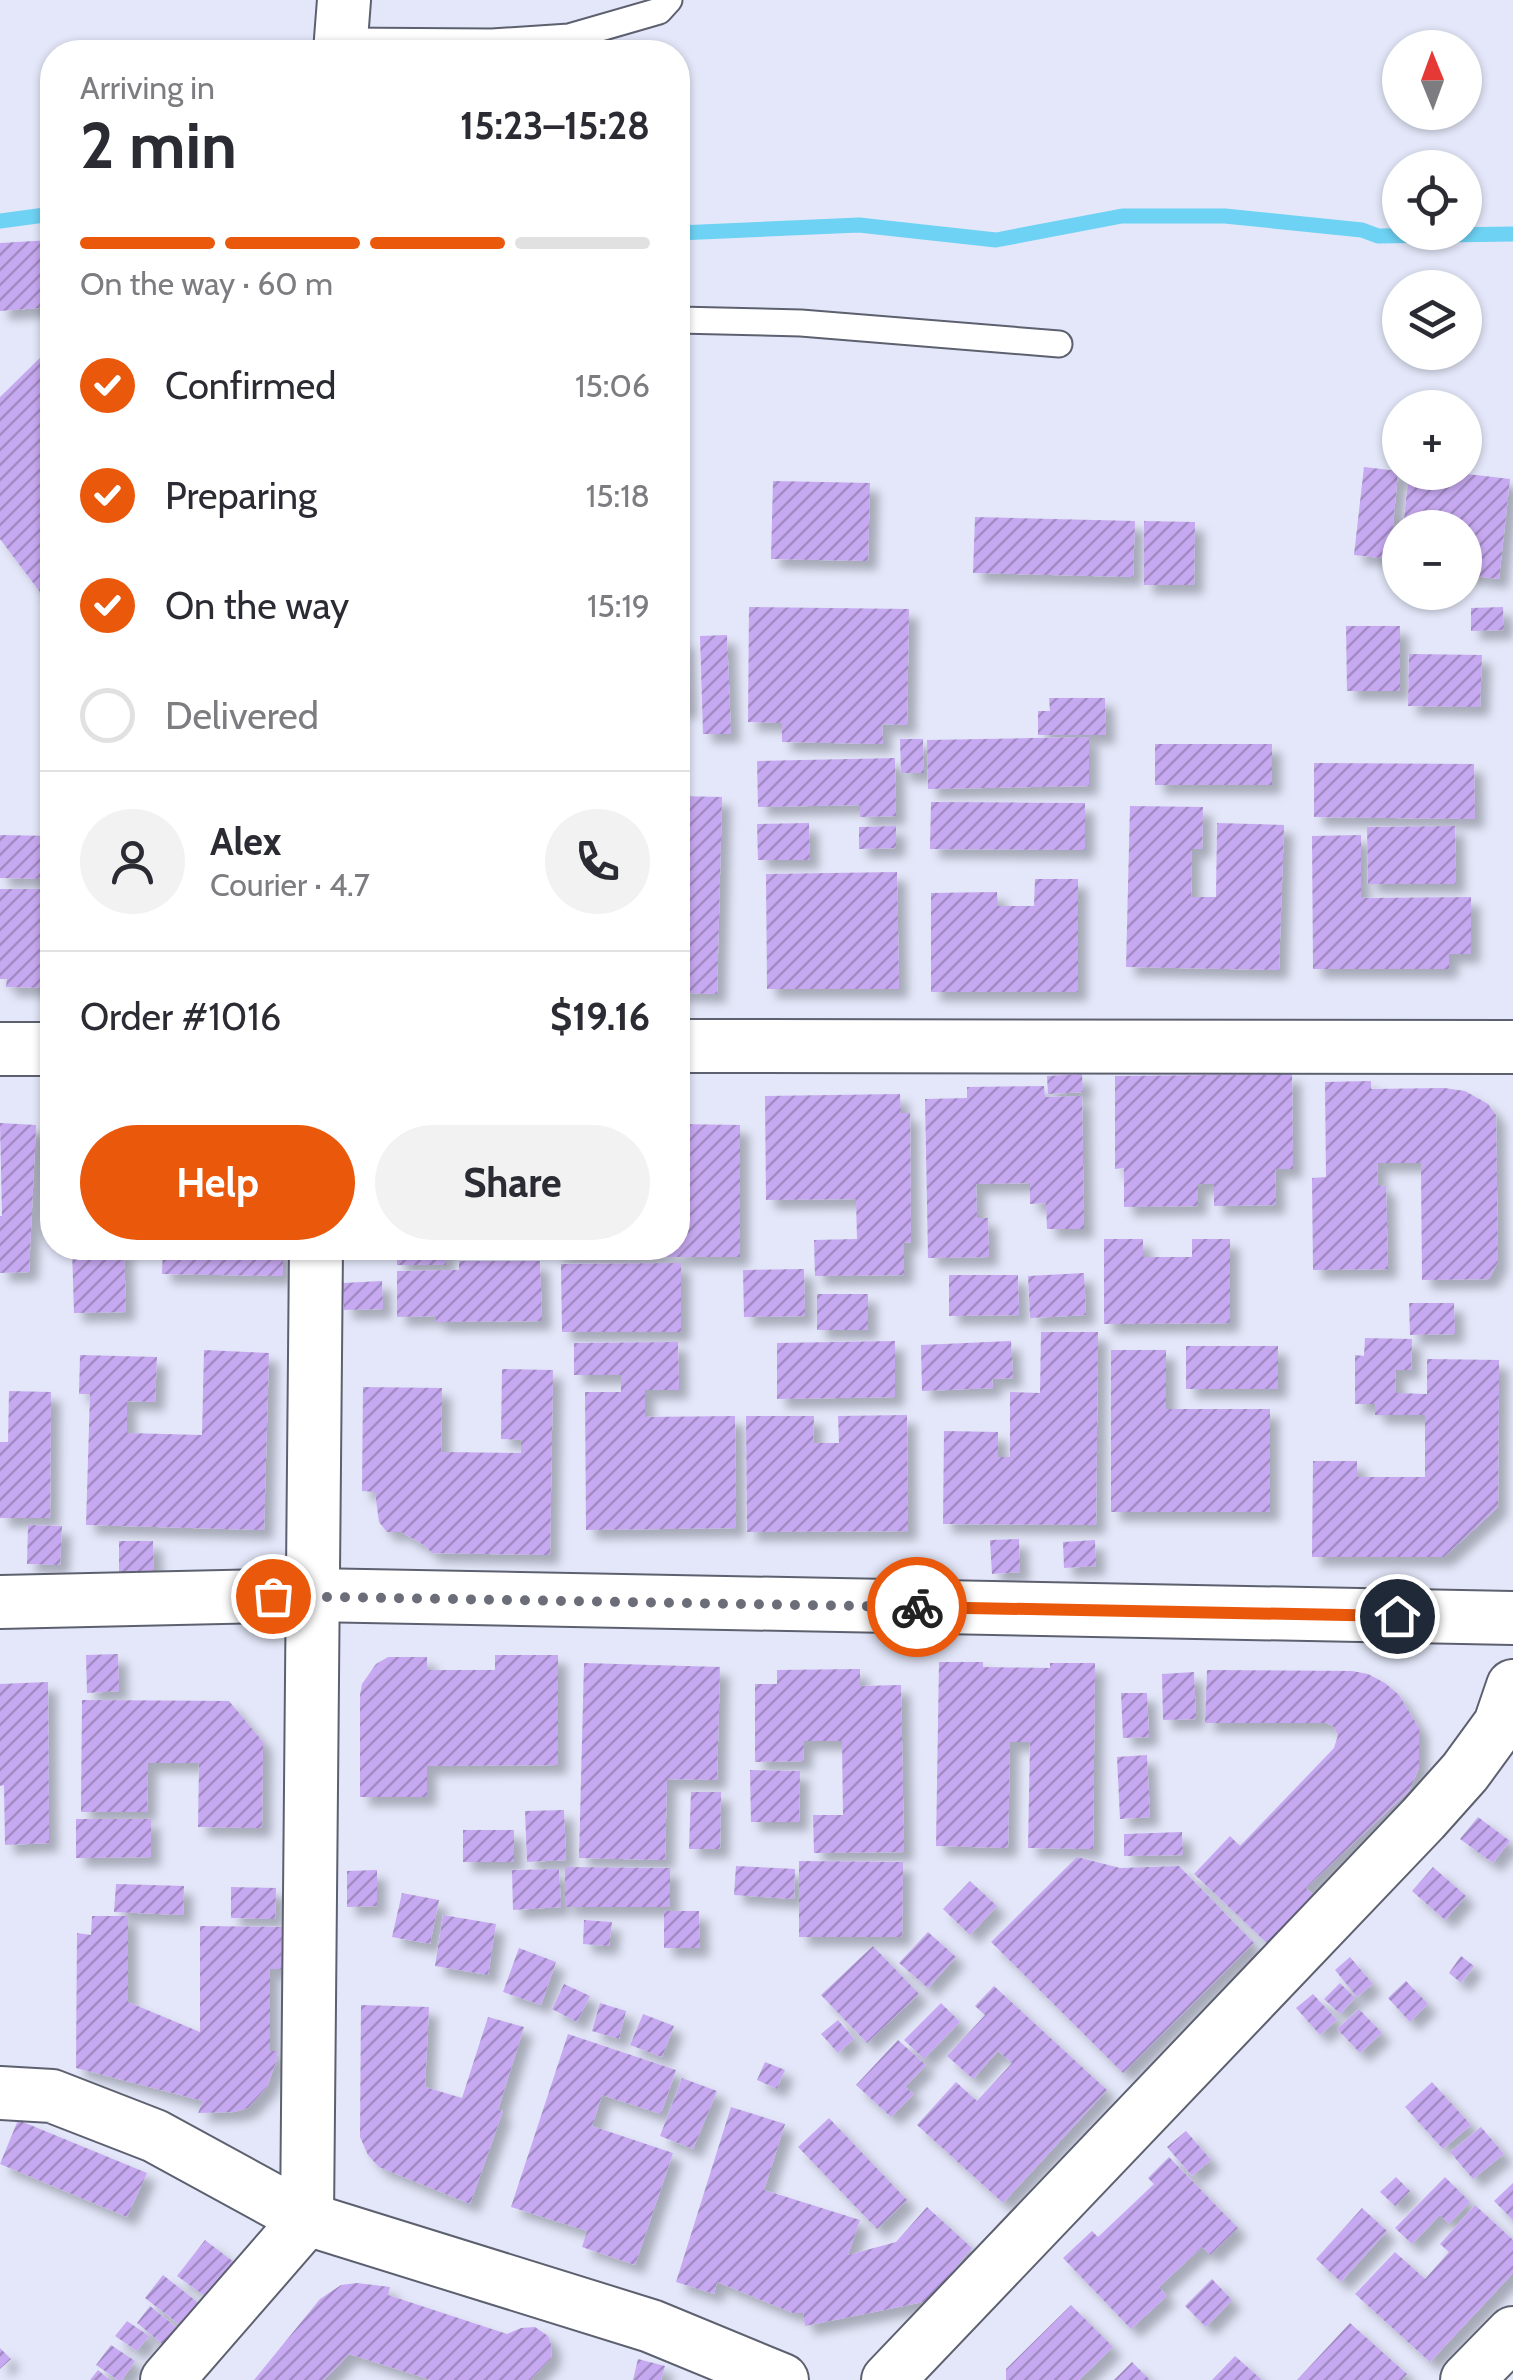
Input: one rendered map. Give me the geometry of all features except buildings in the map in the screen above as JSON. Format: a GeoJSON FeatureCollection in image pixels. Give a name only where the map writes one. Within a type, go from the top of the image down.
{"type":"FeatureCollection","features":[{"type":"Feature","properties":{"kind":"street"},"geometry":{"type":"LineString","coordinates":[[690,1046],[1513,1046]]}},
{"type":"Feature","properties":{"kind":"street"},"geometry":{"type":"LineString","coordinates":[[0,1049],[40,1049]]}},
{"type":"Feature","properties":{"kind":"street"},"geometry":{"type":"LineString","coordinates":[[167,2380],[307,2219],[316,1260]]}},
{"type":"Feature","properties":{"kind":"street"},"geometry":{"type":"LineString","coordinates":[[0,1602],[312,1595],[1513,1618]]}},
{"type":"Feature","properties":{"kind":"street"},"geometry":{"type":"LineString","coordinates":[[888,2380],[1465,1772],[1500,1724],[1513,1686]]}},
{"type":"Feature","properties":{"kind":"street"},"geometry":{"type":"LineString","coordinates":[[0,2093],[52,2096],[155,2136],[307,2219],[651,2326],[782,2380]]}},
{"type":"Feature","properties":{"kind":"street"},"geometry":{"type":"LineString","coordinates":[[1468,2380],[1513,2333]]}},
{"type":"Feature","properties":{"kind":"lane"},"geometry":{"type":"LineString","coordinates":[[522,40],[568,37],[658,11],[669,0]]}},
{"type":"Feature","properties":{"kind":"lane"},"geometry":{"type":"LineString","coordinates":[[342,31],[465,40]]}},
{"type":"Feature","properties":{"kind":"lane"},"geometry":{"type":"LineString","coordinates":[[690,320],[800,324],[1059,344]]}},
{"type":"Feature","properties":{"kind":"waterway"},"geometry":{"type":"LineString","coordinates":[[0,221],[40,216]]}},
{"type":"Feature","properties":{"kind":"waterway"},"geometry":{"type":"LineString","coordinates":[[690,232],[859,225],[996,240],[1122,216],[1225,216],[1362,230],[1378,236],[1513,234]]}},
{"type":"Feature","properties":{"kind":"way so far"},"geometry":{"type":"LineString","coordinates":[[273,1596],[917,1607]]}},
{"type":"Feature","properties":{"kind":"route"},"geometry":{"type":"LineString","coordinates":[[917,1607],[1397,1616]]}}]}
